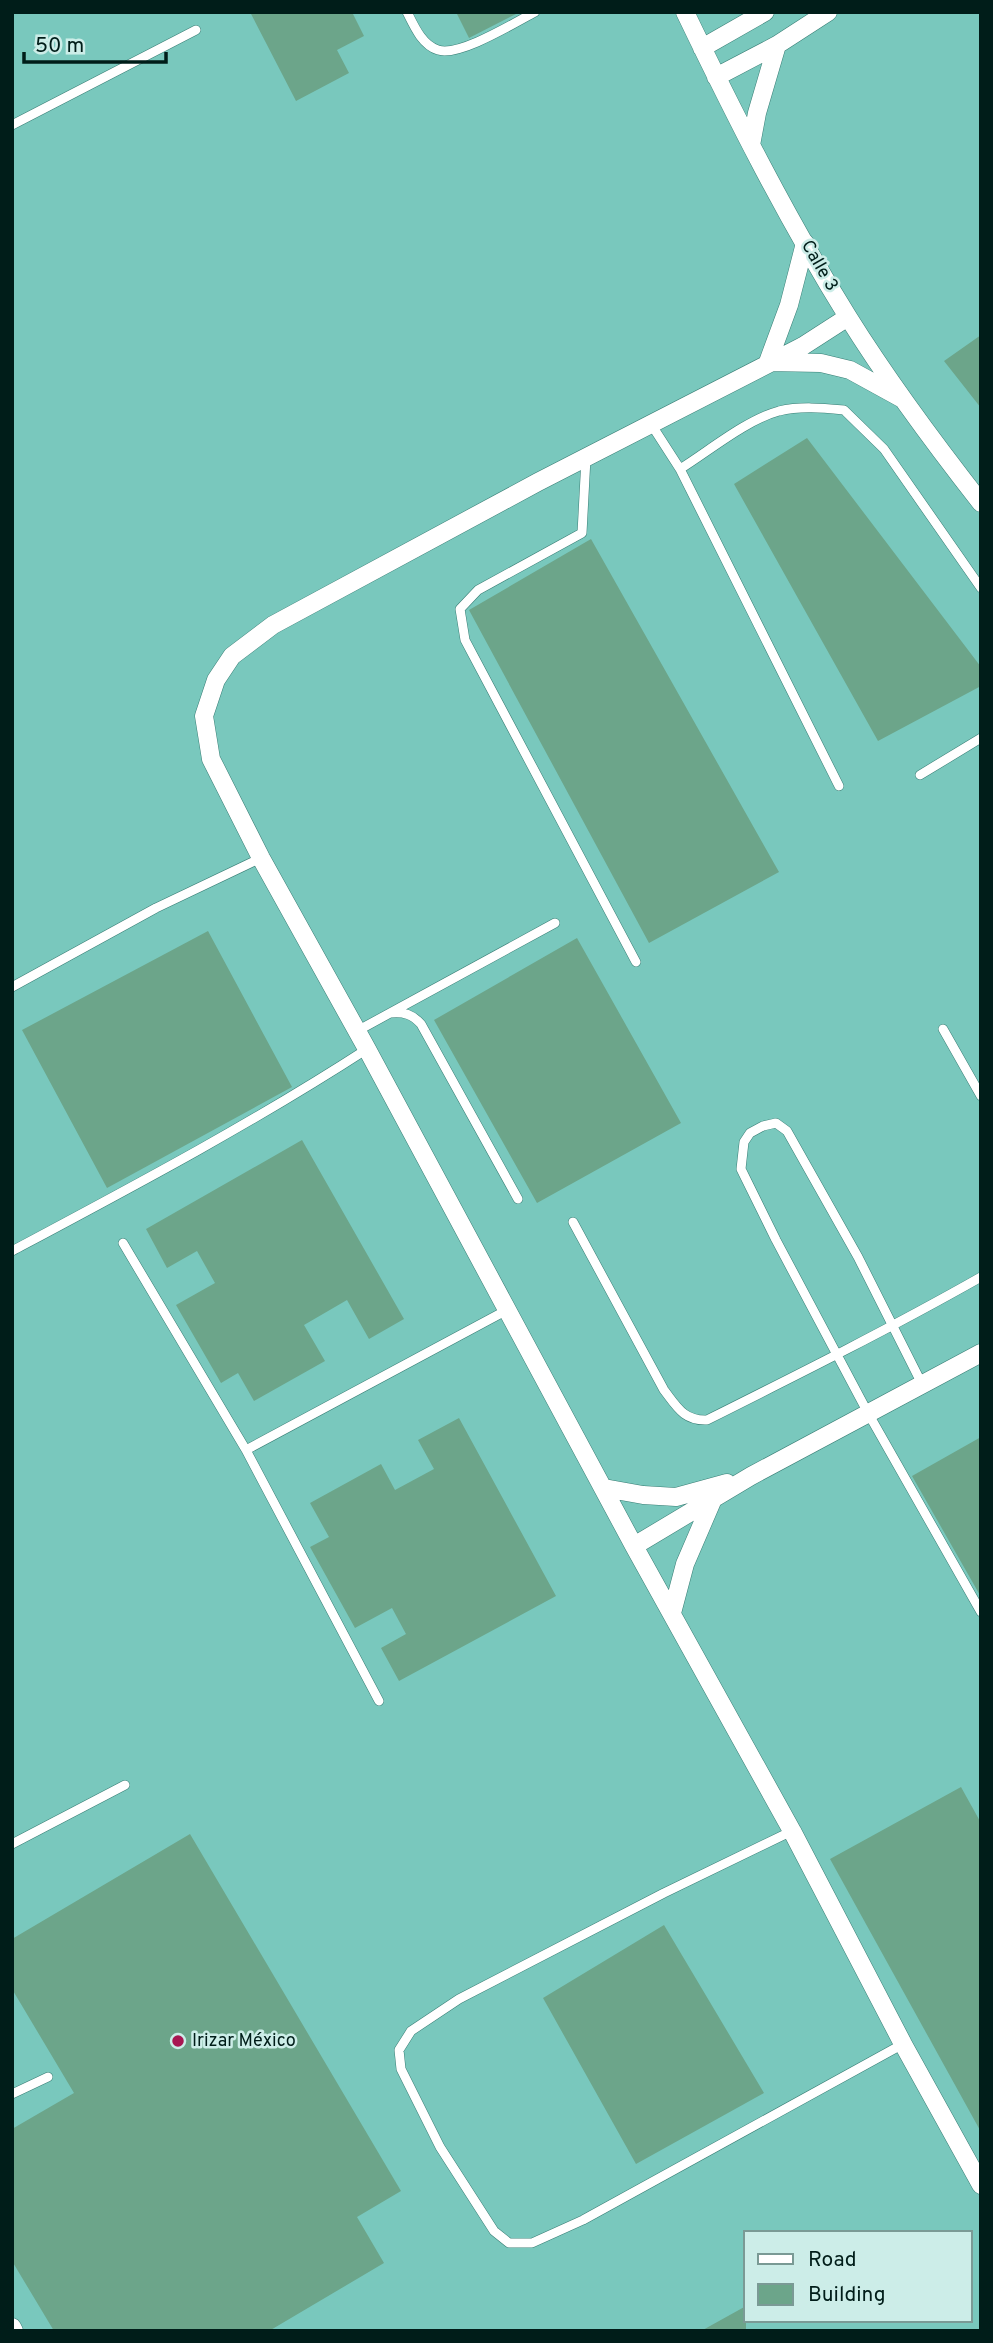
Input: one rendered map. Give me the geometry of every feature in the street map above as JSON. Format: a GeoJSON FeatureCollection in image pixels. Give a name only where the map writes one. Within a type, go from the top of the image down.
{"type":"FeatureCollection","features":[{"type":"Feature","properties":{"kind":"street","name":"Calle 3"},"geometry":{"type":"LineString","coordinates":[[685,12],[751,145],[848,317],[904,400],[981,503]]}},
{"type":"Feature","properties":{"kind":"street"},"geometry":{"type":"LineString","coordinates":[[702,48],[765,12]]}},
{"type":"Feature","properties":{"kind":"street"},"geometry":{"type":"LineString","coordinates":[[716,77],[777,45],[828,12]]}},
{"type":"Feature","properties":{"kind":"street"},"geometry":{"type":"LineString","coordinates":[[751,145],[757,113],[777,45]]}},
{"type":"Feature","properties":{"kind":"street"},"geometry":{"type":"LineString","coordinates":[[768,362],[789,305],[805,243]]}},
{"type":"Feature","properties":{"kind":"street"},"geometry":{"type":"LineString","coordinates":[[848,317],[803,346],[768,362],[273,625],[232,656],[216,680],[204,716],[211,759],[261,858],[367,1049],[634,1546],[673,1612],[792,1831],[903,2044],[981,2185]]}},
{"type":"Feature","properties":{"kind":"street"},"geometry":{"type":"LineString","coordinates":[[768,362],[821,363],[850,370],[904,400]]}},
{"type":"Feature","properties":{"kind":"street"},"geometry":{"type":"LineString","coordinates":[[634,1546],[751,1476],[981,1353]]}},
{"type":"Feature","properties":{"kind":"street"},"geometry":{"type":"LineString","coordinates":[[604,1488],[643,1495],[676,1497],[751,1476]]}},
{"type":"Feature","properties":{"kind":"street"},"geometry":{"type":"LineString","coordinates":[[673,1612],[685,1564],[713,1499]]}},
{"type":"Feature","properties":{"kind":"lane"},"geometry":{"type":"LineString","coordinates":[[407,12],[419,36],[438,50],[461,50],[535,12]]}},
{"type":"Feature","properties":{"kind":"lane"},"geometry":{"type":"LineString","coordinates":[[12,125],[196,30]]}},
{"type":"Feature","properties":{"kind":"lane"},"geometry":{"type":"LineString","coordinates":[[680,469],[748,426],[777,412],[804,407],[844,410],[884,449],[981,589]]}},
{"type":"Feature","properties":{"kind":"lane"},"geometry":{"type":"LineString","coordinates":[[651,424],[680,469],[839,786]]}},
{"type":"Feature","properties":{"kind":"lane"},"geometry":{"type":"LineString","coordinates":[[586,458],[582,533],[478,590],[460,609],[465,640],[636,962]]}},
{"type":"Feature","properties":{"kind":"lane"},"geometry":{"type":"LineString","coordinates":[[920,775],[981,737]]}},
{"type":"Feature","properties":{"kind":"lane"},"geometry":{"type":"LineString","coordinates":[[12,987],[156,908],[261,858]]}},
{"type":"Feature","properties":{"kind":"lane"},"geometry":{"type":"LineString","coordinates":[[357,1031],[555,923]]}},
{"type":"Feature","properties":{"kind":"lane"},"geometry":{"type":"LineString","coordinates":[[391,1013],[404,1012],[415,1017],[421,1024],[518,1199]]}},
{"type":"Feature","properties":{"kind":"lane"},"geometry":{"type":"LineString","coordinates":[[943,1029],[981,1096]]}},
{"type":"Feature","properties":{"kind":"lane"},"geometry":{"type":"LineString","coordinates":[[12,1251],[180,1161],[323,1078],[367,1049]]}},
{"type":"Feature","properties":{"kind":"lane"},"geometry":{"type":"LineString","coordinates":[[923,1386],[858,1257],[787,1131],[776,1123],[750,1133],[744,1142],[741,1169],[868,1413],[981,1612]]}},
{"type":"Feature","properties":{"kind":"lane"},"geometry":{"type":"LineString","coordinates":[[573,1222],[664,1390],[678,1410],[694,1421],[707,1420],[893,1327],[981,1277]]}},
{"type":"Feature","properties":{"kind":"lane"},"geometry":{"type":"LineString","coordinates":[[123,1243],[246,1450],[379,1701]]}},
{"type":"Feature","properties":{"kind":"lane"},"geometry":{"type":"LineString","coordinates":[[246,1450],[507,1310]]}},
{"type":"Feature","properties":{"kind":"lane"},"geometry":{"type":"LineString","coordinates":[[12,1844],[125,1785]]}},
{"type":"Feature","properties":{"kind":"lane"},"geometry":{"type":"LineString","coordinates":[[792,1831],[459,1999],[411,2031],[399,2050],[401,2069],[440,2147],[494,2231],[509,2244],[532,2243],[583,2220],[903,2044]]}},
{"type":"Feature","properties":{"kind":"lane"},"geometry":{"type":"LineString","coordinates":[[12,2094],[48,2077]]}},
{"type":"Feature","properties":{"kind":"shaded area"},"geometry":{"type":"Polygon","coordinates":[[[12,12],[981,12],[981,2331],[12,2331],[12,12]]]}},
{"type":"Feature","properties":{"kind":"building"},"geometry":{"type":"Polygon","coordinates":[[[250,12],[352,12],[364,36],[337,50],[349,73],[296,101],[250,12]]]}},
{"type":"Feature","properties":{"kind":"building"},"geometry":{"type":"Polygon","coordinates":[[[456,12],[520,12],[469,38],[456,12]]]}},
{"type":"Feature","properties":{"kind":"building"},"geometry":{"type":"Polygon","coordinates":[[[981,335],[981,408],[944,361],[981,335]]]}},
{"type":"Feature","properties":{"kind":"building"},"geometry":{"type":"Polygon","coordinates":[[[807,438],[981,667],[981,686],[878,741],[734,484],[807,438]]]}},
{"type":"Feature","properties":{"kind":"building"},"geometry":{"type":"Polygon","coordinates":[[[591,539],[779,872],[649,943],[469,610],[591,539]]]}},
{"type":"Feature","properties":{"kind":"building"},"geometry":{"type":"Polygon","coordinates":[[[208,931],[292,1087],[107,1188],[22,1030],[208,931]]]}},
{"type":"Feature","properties":{"kind":"building"},"geometry":{"type":"Polygon","coordinates":[[[577,938],[681,1123],[537,1203],[434,1020],[577,938]]]}},
{"type":"Feature","properties":{"kind":"building"},"geometry":{"type":"Polygon","coordinates":[[[302,1140],[404,1319],[369,1339],[347,1300],[304,1325],[325,1361],[254,1401],[238,1373],[221,1383],[176,1305],[215,1283],[197,1251],[167,1268],[146,1229],[302,1140]]]}},
{"type":"Feature","properties":{"kind":"building"},"geometry":{"type":"Polygon","coordinates":[[[459,1418],[556,1596],[399,1681],[381,1648],[406,1634],[392,1608],[355,1628],[310,1547],[329,1537],[310,1503],[381,1464],[395,1490],[434,1469],[418,1440],[459,1418]]]}},
{"type":"Feature","properties":{"kind":"building"},"geometry":{"type":"Polygon","coordinates":[[[981,1437],[981,1597],[912,1476],[981,1437]]]}},
{"type":"Feature","properties":{"kind":"building"},"geometry":{"type":"Polygon","coordinates":[[[961,1787],[981,1823],[981,2132],[830,1859],[961,1787]]]}},
{"type":"Feature","properties":{"kind":"building","name":"Irizar México"},"geometry":{"type":"Polygon","coordinates":[[[190,1834],[401,2191],[357,2217],[384,2263],[269,2331],[54,2331],[12,2261],[12,2129],[74,2093],[12,1989],[12,1939],[190,1834]]]}},
{"type":"Feature","properties":{"kind":"building"},"geometry":{"type":"Polygon","coordinates":[[[664,1925],[764,2093],[636,2164],[543,1998],[664,1925]]]}},
{"type":"Feature","properties":{"kind":"building"},"geometry":{"type":"Polygon","coordinates":[[[744,2307],[746,2331],[701,2331],[744,2307]]]}},
{"type":"Feature","properties":{"kind":"place","name":"Irizar México"},"geometry":{"type":"Point","coordinates":[178,2041]}}]}
